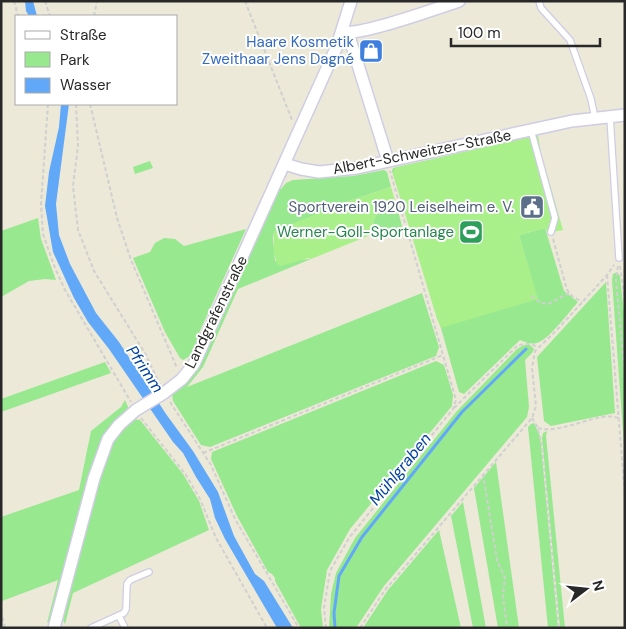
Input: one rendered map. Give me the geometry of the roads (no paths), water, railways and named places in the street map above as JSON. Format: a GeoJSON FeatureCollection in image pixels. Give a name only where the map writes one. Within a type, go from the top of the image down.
{"type":"FeatureCollection","features":[{"type":"Feature","properties":{"kind":"street","name":"Landgrafenstraße"},"geometry":{"type":"LineString","coordinates":[[54,628],[99,460],[108,439],[138,409],[182,379],[194,364],[345,32],[351,1]]}},
{"type":"Feature","properties":{"kind":"street"},"geometry":{"type":"LineString","coordinates":[[388,162],[345,32],[366,30],[459,1]]}},
{"type":"Feature","properties":{"kind":"street","name":"Albert-Schweitzer-Straße"},"geometry":{"type":"LineString","coordinates":[[285,164],[320,172],[357,168],[531,130],[595,118],[625,115]]}},
{"type":"Feature","properties":{"kind":"lane"},"geometry":{"type":"LineString","coordinates":[[540,1],[542,8],[570,40],[591,99],[595,118]]}},
{"type":"Feature","properties":{"kind":"lane"},"geometry":{"type":"LineString","coordinates":[[610,117],[618,258]]}},
{"type":"Feature","properties":{"kind":"lane","name":"Albert-Schweitzer-Straße"},"geometry":{"type":"LineString","coordinates":[[531,130],[555,218],[551,232]]}},
{"type":"Feature","properties":{"kind":"lane"},"geometry":{"type":"LineString","coordinates":[[92,628],[119,616],[126,609],[127,584],[130,580],[149,572]]}},
{"type":"Feature","properties":{"kind":"lane"},"geometry":{"type":"LineString","coordinates":[[119,616],[125,628]]}},
{"type":"Feature","properties":{"kind":"water"},"geometry":{"type":"Polygon","coordinates":[[[25,1],[33,1],[37,15],[28,15],[25,1]]]}},
{"type":"Feature","properties":{"kind":"water"},"geometry":{"type":"Polygon","coordinates":[[[61,105],[69,105],[56,204],[59,235],[70,264],[96,313],[119,342],[166,414],[193,451],[218,492],[234,536],[255,574],[264,581],[293,628],[277,628],[225,539],[215,518],[210,499],[183,453],[173,442],[109,349],[88,322],[74,298],[53,252],[45,206],[49,172],[59,127],[61,105]]]}},
{"type":"Feature","properties":{"kind":"waterway","name":"Mühlgraben"},"geometry":{"type":"LineString","coordinates":[[335,628],[334,613],[339,576],[362,537],[462,412],[526,349]]}},
{"type":"Feature","properties":{"kind":"place","name":"Haare Kosmetik Zweithaar Jens Dagné"},"geometry":{"type":"Point","coordinates":[371,51]}},
{"type":"Feature","properties":{"kind":"place","name":"Sportverein 1920 Leiselheim e. V."},"geometry":{"type":"Point","coordinates":[532,207]}},
{"type":"Feature","properties":{"kind":"place","name":"Werner-Goll-Sportanlage"},"geometry":{"type":"Point","coordinates":[471,232]}},
{"type":"Feature","properties":{"kind":"water label","name":"Pfrimm"},"geometry":{"type":"Point","coordinates":[145,369]}}]}
